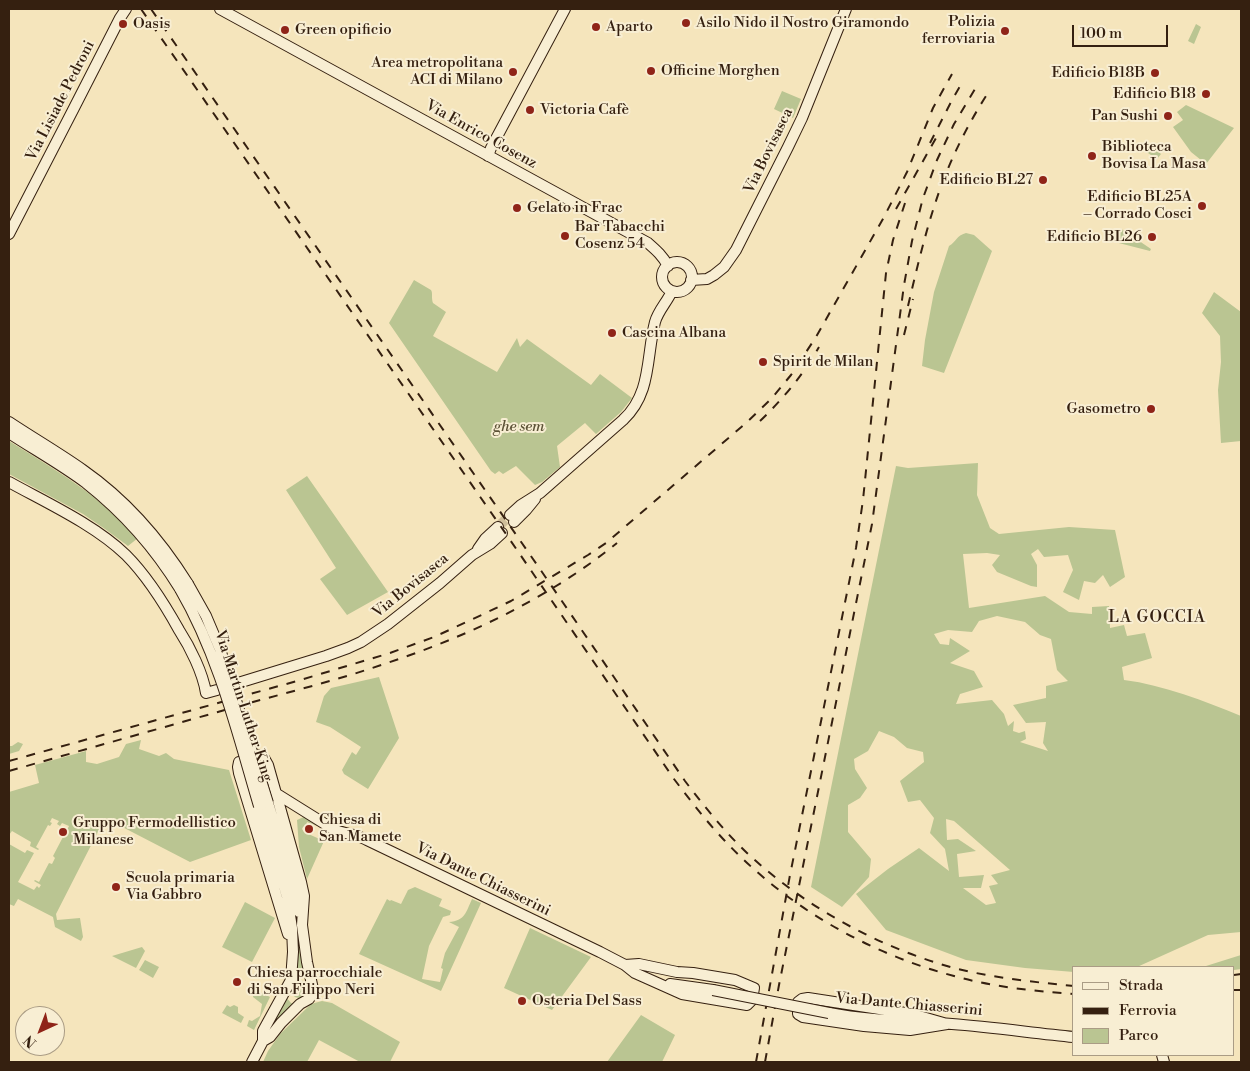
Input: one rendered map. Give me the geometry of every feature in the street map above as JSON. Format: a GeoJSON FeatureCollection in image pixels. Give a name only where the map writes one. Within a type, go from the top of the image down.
{"type":"FeatureCollection","features":[{"type":"Feature","properties":{"kind":"street","name":"Via Lisiade Pedroni"},"geometry":{"type":"LineString","coordinates":[[9,234],[126,9]]}},
{"type":"Feature","properties":{"kind":"street","name":"Via Enrico Cosenz"},"geometry":{"type":"LineString","coordinates":[[220,9],[648,243],[658,251],[668,266]]}},
{"type":"Feature","properties":{"kind":"street"},"geometry":{"type":"LineString","coordinates":[[488,156],[495,139],[565,9]]}},
{"type":"Feature","properties":{"kind":"street","name":"Via Bovisasca"},"geometry":{"type":"LineString","coordinates":[[691,280],[707,279],[716,274],[736,250],[802,118],[846,9]]}},
{"type":"Feature","properties":{"kind":"street"},"geometry":{"type":"LineString","coordinates":[[670,263],[684,264],[690,272],[691,280],[688,287],[682,291],[672,291],[665,286],[662,279],[663,272],[670,263]]}},
{"type":"Feature","properties":{"kind":"street"},"geometry":{"type":"LineString","coordinates":[[512,519],[524,503],[540,492],[625,418],[636,405],[644,387],[656,321],[672,291]]}},
{"type":"Feature","properties":{"kind":"street","name":"Via Martin Luther King"},"geometry":{"type":"LineString","coordinates":[[9,422],[82,469],[112,492],[154,534],[169,554],[214,660],[295,892],[302,926]]}},
{"type":"Feature","properties":{"kind":"street","name":"Via Martin Luther King"},"geometry":{"type":"LineString","coordinates":[[9,433],[76,476],[114,507],[134,526],[184,586]]}},
{"type":"Feature","properties":{"kind":"street"},"geometry":{"type":"LineString","coordinates":[[9,482],[94,530],[134,564],[158,593],[183,636],[204,681],[206,693],[217,690]]}},
{"type":"Feature","properties":{"kind":"street","name":"Via Bovisasca"},"geometry":{"type":"LineString","coordinates":[[238,683],[326,656],[368,638],[433,589],[472,555],[483,541],[500,530]]}},
{"type":"Feature","properties":{"kind":"street"},"geometry":{"type":"LineString","coordinates":[[260,755],[267,762],[301,882],[304,896],[302,926],[314,988],[309,999],[300,1004],[281,1023],[270,1038],[263,1042]]}},
{"type":"Feature","properties":{"kind":"street"},"geometry":{"type":"LineString","coordinates":[[239,762],[238,771],[293,947],[288,993],[296,1001],[306,1001]]}},
{"type":"Feature","properties":{"kind":"street"},"geometry":{"type":"LineString","coordinates":[[277,794],[302,809]]}},
{"type":"Feature","properties":{"kind":"street","name":"Via Martin Luther King"},"geometry":{"type":"LineString","coordinates":[[264,804],[287,896],[293,947]]}},
{"type":"Feature","properties":{"kind":"street"},"geometry":{"type":"LineString","coordinates":[[286,826],[291,814],[302,809]]}},
{"type":"Feature","properties":{"kind":"street","name":"Via Dante Chiasserini"},"geometry":{"type":"LineString","coordinates":[[302,809],[333,829],[342,833],[357,835],[625,965],[635,973],[660,984],[713,990],[852,1018],[947,1024],[1072,1037]]}},
{"type":"Feature","properties":{"kind":"street","name":"Via Dante Chiasserini"},"geometry":{"type":"LineString","coordinates":[[625,965],[639,964],[677,972],[713,990]]}},
{"type":"Feature","properties":{"kind":"street"},"geometry":{"type":"LineString","coordinates":[[666,970],[658,975],[660,984],[682,994],[748,1004],[752,1000],[754,988],[745,983],[693,973],[677,972]]}},
{"type":"Feature","properties":{"kind":"street"},"geometry":{"type":"LineString","coordinates":[[252,1062],[263,1042],[263,1031],[289,984],[298,976],[309,979],[312,982]]}},
{"type":"Feature","properties":{"kind":"street"},"geometry":{"type":"LineString","coordinates":[[808,998],[912,1014],[947,1024],[910,1030],[864,1026],[803,1017],[798,1014],[798,1002],[808,998]]}},
{"type":"Feature","properties":{"kind":"green space"},"geometry":{"type":"Polygon","coordinates":[[[1196,24],[1201,27],[1194,44],[1188,41],[1196,24]]]}},
{"type":"Feature","properties":{"kind":"green space"},"geometry":{"type":"Polygon","coordinates":[[[782,91],[801,99],[793,118],[774,109],[782,91]]]}},
{"type":"Feature","properties":{"kind":"green space"},"geometry":{"type":"Polygon","coordinates":[[[1186,105],[1234,128],[1206,164],[1191,152],[1173,127],[1183,120],[1177,112],[1186,105]]]}},
{"type":"Feature","properties":{"kind":"green space"},"geometry":{"type":"Polygon","coordinates":[[[1150,145],[1161,154],[1157,159],[1145,151],[1150,145]]]}},
{"type":"Feature","properties":{"kind":"green space"},"geometry":{"type":"Polygon","coordinates":[[[1120,228],[1151,249],[1150,251],[1111,241],[1120,228]]]}},
{"type":"Feature","properties":{"kind":"green space"},"geometry":{"type":"Polygon","coordinates":[[[966,233],[974,235],[992,251],[944,373],[922,366],[925,340],[934,292],[949,246],[966,233]]]}},
{"type":"Feature","properties":{"kind":"green space","name":"ghe sem"},"geometry":{"type":"Polygon","coordinates":[[[414,280],[431,290],[433,303],[446,312],[433,336],[497,372],[517,338],[520,347],[527,339],[591,385],[600,374],[632,398],[621,412],[596,434],[585,423],[557,446],[560,467],[542,482],[535,485],[516,466],[503,474],[499,471],[495,474],[491,471],[389,323],[414,280]]]}},
{"type":"Feature","properties":{"kind":"green space"},"geometry":{"type":"Polygon","coordinates":[[[1214,292],[1241,312],[1241,441],[1221,443],[1218,390],[1221,362],[1220,336],[1202,313],[1214,292]]]}},
{"type":"Feature","properties":{"kind":"green space"},"geometry":{"type":"Polygon","coordinates":[[[9,441],[58,471],[86,491],[138,538],[128,546],[83,514],[9,474],[9,441]]]}},
{"type":"Feature","properties":{"kind":"green space"},"geometry":{"type":"Polygon","coordinates":[[[978,463],[977,495],[990,528],[999,534],[1069,527],[1115,530],[1125,577],[1110,587],[1103,575],[1095,583],[1084,581],[1079,600],[1063,592],[1073,570],[1068,555],[1044,557],[1038,549],[1031,554],[1037,565],[1037,587],[997,572],[992,565],[1000,555],[987,553],[963,554],[969,608],[1045,596],[1069,612],[1092,614],[1092,607],[1109,606],[1110,628],[1124,625],[1127,636],[1145,633],[1152,658],[1122,667],[1124,680],[1169,690],[1241,716],[1241,932],[1208,935],[1139,966],[1072,966],[1072,972],[966,960],[886,930],[856,894],[919,848],[949,871],[945,849],[930,833],[934,818],[920,800],[908,802],[900,781],[924,762],[923,752],[907,748],[894,737],[879,731],[868,751],[854,759],[855,769],[867,788],[860,798],[848,805],[848,832],[871,859],[869,877],[842,907],[811,887],[896,466],[908,468],[978,463]],[[997,616],[979,621],[972,632],[948,630],[934,634],[940,644],[949,645],[950,638],[970,651],[950,663],[974,671],[983,687],[960,694],[956,704],[992,700],[1004,714],[1008,726],[1014,721],[1013,731],[1019,733],[1025,731],[1026,739],[1020,742],[1048,751],[1043,743],[1046,722],[1026,723],[1013,705],[1046,698],[1046,686],[1068,681],[1057,670],[1051,639],[1040,635],[1025,622],[997,616]],[[946,819],[947,840],[958,839],[976,851],[957,854],[959,877],[984,875],[981,888],[963,888],[986,905],[996,903],[989,886],[998,884],[991,875],[1010,870],[954,821],[946,819]]]}},
{"type":"Feature","properties":{"kind":"green space"},"geometry":{"type":"Polygon","coordinates":[[[307,476],[388,592],[347,615],[320,579],[336,568],[286,490],[307,476]]]}},
{"type":"Feature","properties":{"kind":"green space"},"geometry":{"type":"Polygon","coordinates":[[[379,677],[399,738],[368,789],[344,774],[342,770],[352,752],[356,755],[361,747],[330,727],[316,722],[324,696],[331,688],[379,677]]]}},
{"type":"Feature","properties":{"kind":"green space"},"geometry":{"type":"Polygon","coordinates":[[[141,740],[139,749],[159,756],[166,753],[174,759],[229,770],[251,840],[190,862],[105,818],[56,914],[57,920],[80,918],[83,937],[81,941],[55,927],[53,917],[18,899],[14,906],[9,904],[9,844],[25,853],[27,850],[34,853],[18,882],[34,890],[37,886],[39,888],[41,885],[34,881],[39,882],[49,863],[52,864],[55,858],[53,856],[63,837],[58,834],[66,836],[69,826],[62,823],[60,826],[57,824],[59,821],[52,818],[50,822],[52,823],[50,826],[48,825],[36,847],[38,850],[30,846],[31,842],[12,831],[9,835],[9,792],[39,783],[35,765],[86,751],[86,762],[97,764],[119,757],[126,744],[141,740]]]}},
{"type":"Feature","properties":{"kind":"green space"},"geometry":{"type":"Polygon","coordinates":[[[18,742],[23,744],[19,751],[9,754],[9,746],[18,742]]]}},
{"type":"Feature","properties":{"kind":"green space"},"geometry":{"type":"Polygon","coordinates":[[[264,804],[295,910],[305,974],[295,973],[296,963],[264,804]]]}},
{"type":"Feature","properties":{"kind":"green space"},"geometry":{"type":"Polygon","coordinates":[[[306,816],[317,822],[317,826],[307,822],[306,826],[302,829],[304,832],[324,841],[307,879],[299,847],[297,820],[306,816]]]}},
{"type":"Feature","properties":{"kind":"green space"},"geometry":{"type":"Polygon","coordinates":[[[415,887],[442,899],[439,906],[451,911],[450,915],[443,917],[429,946],[422,979],[440,982],[445,953],[459,927],[449,922],[462,918],[472,899],[481,903],[441,991],[359,954],[387,899],[401,904],[408,890],[415,887]]]}},
{"type":"Feature","properties":{"kind":"green space"},"geometry":{"type":"Polygon","coordinates":[[[245,902],[275,918],[252,962],[222,947],[245,902]]]}},
{"type":"Feature","properties":{"kind":"green space"},"geometry":{"type":"Polygon","coordinates":[[[530,928],[591,957],[552,1010],[504,988],[530,928]]]}},
{"type":"Feature","properties":{"kind":"green space"},"geometry":{"type":"Polygon","coordinates":[[[142,947],[145,951],[136,968],[112,956],[142,947]]]}},
{"type":"Feature","properties":{"kind":"green space"},"geometry":{"type":"Polygon","coordinates":[[[1241,955],[1241,969],[1235,970],[1235,966],[1206,966],[1241,955]]]}},
{"type":"Feature","properties":{"kind":"green space"},"geometry":{"type":"Polygon","coordinates":[[[145,960],[159,967],[153,978],[139,970],[145,960]]]}},
{"type":"Feature","properties":{"kind":"green space"},"geometry":{"type":"Polygon","coordinates":[[[299,980],[305,983],[308,989],[305,995],[299,998],[293,995],[290,989],[293,983],[299,980]]]}},
{"type":"Feature","properties":{"kind":"green space"},"geometry":{"type":"Polygon","coordinates":[[[256,990],[270,997],[254,1030],[247,1026],[249,1020],[252,1021],[260,1016],[262,1004],[253,997],[253,992],[256,990]]]}},
{"type":"Feature","properties":{"kind":"green space"},"geometry":{"type":"Polygon","coordinates":[[[285,996],[291,1003],[295,1004],[266,1035],[285,996]]]}},
{"type":"Feature","properties":{"kind":"green space"},"geometry":{"type":"Polygon","coordinates":[[[322,1001],[332,1003],[400,1042],[390,1062],[360,1062],[319,1040],[307,1062],[263,1062],[280,1034],[311,1004],[322,1001]]]}},
{"type":"Feature","properties":{"kind":"green space"},"geometry":{"type":"Polygon","coordinates":[[[227,1005],[238,1007],[238,1013],[244,1017],[241,1023],[222,1013],[227,1005]]]}},
{"type":"Feature","properties":{"kind":"green space"},"geometry":{"type":"Polygon","coordinates":[[[641,1015],[675,1035],[662,1062],[607,1062],[641,1015]]]}},
{"type":"Feature","properties":{"kind":"tunnel"},"geometry":{"type":"LineString","coordinates":[[498,527],[510,515]]}},
{"type":"Feature","properties":{"kind":"railway"},"geometry":{"type":"LineString","coordinates":[[141,9],[674,779],[725,841],[749,865],[801,906],[859,940],[890,954],[954,976],[983,983],[1028,990],[1072,994]]}},
{"type":"Feature","properties":{"kind":"railway"},"geometry":{"type":"LineString","coordinates":[[151,9],[685,781],[730,836],[769,873],[793,891],[818,908],[870,937],[898,949],[954,968],[1014,979],[1072,986]]}},
{"type":"Feature","properties":{"kind":"railway"},"geometry":{"type":"LineString","coordinates":[[9,761],[297,681],[390,653],[434,637],[511,601],[606,543],[746,423],[772,398],[791,375],[816,337],[884,217],[907,172],[933,108],[952,74]]}},
{"type":"Feature","properties":{"kind":"railway"},"geometry":{"type":"LineString","coordinates":[[930,143],[963,81]]}},
{"type":"Feature","properties":{"kind":"railway"},"geometry":{"type":"LineString","coordinates":[[765,1062],[872,524],[904,285],[912,241],[923,198],[937,160],[954,124],[975,89]]}},
{"type":"Feature","properties":{"kind":"railway"},"geometry":{"type":"LineString","coordinates":[[908,306],[926,234],[944,179],[960,142],[986,96]]}},
{"type":"Feature","properties":{"kind":"railway"},"geometry":{"type":"LineString","coordinates":[[896,209],[936,138]]}},
{"type":"Feature","properties":{"kind":"railway"},"geometry":{"type":"LineString","coordinates":[[756,1062],[790,875],[856,548],[863,500],[886,273],[893,240],[905,203]]}},
{"type":"Feature","properties":{"kind":"railway"},"geometry":{"type":"LineString","coordinates":[[904,335],[913,299]]}},
{"type":"Feature","properties":{"kind":"railway"},"geometry":{"type":"LineString","coordinates":[[760,421],[792,386],[819,347]]}},
{"type":"Feature","properties":{"kind":"railway"},"geometry":{"type":"LineString","coordinates":[[9,771],[335,679],[415,653],[506,614],[564,581],[617,543]]}},
{"type":"Feature","properties":{"kind":"railway"},"geometry":{"type":"LineString","coordinates":[[1235,975],[1241,974]]}},
{"type":"Feature","properties":{"kind":"railway"},"geometry":{"type":"LineString","coordinates":[[1235,990],[1241,990]]}},
{"type":"Feature","properties":{"kind":"place","name":"Asilo Nido il Nostro Giramondo"},"geometry":{"type":"Point","coordinates":[686,23]}},
{"type":"Feature","properties":{"kind":"place","name":"Oasis"},"geometry":{"type":"Point","coordinates":[123,24]}},
{"type":"Feature","properties":{"kind":"place","name":"Aparto"},"geometry":{"type":"Point","coordinates":[596,27]}},
{"type":"Feature","properties":{"kind":"place","name":"Green opificio"},"geometry":{"type":"Point","coordinates":[285,30]}},
{"type":"Feature","properties":{"kind":"place","name":"Polizia ferroviaria"},"geometry":{"type":"Point","coordinates":[1005,31]}},
{"type":"Feature","properties":{"kind":"place","name":"Officine Morghen"},"geometry":{"type":"Point","coordinates":[651,71]}},
{"type":"Feature","properties":{"kind":"place","name":"Area metropolitana ACI di Milano"},"geometry":{"type":"Point","coordinates":[513,72]}},
{"type":"Feature","properties":{"kind":"place","name":"Edificio B18B"},"geometry":{"type":"Point","coordinates":[1155,73]}},
{"type":"Feature","properties":{"kind":"place","name":"Edificio B18"},"geometry":{"type":"Point","coordinates":[1206,94]}},
{"type":"Feature","properties":{"kind":"place","name":"Victoria Cafè"},"geometry":{"type":"Point","coordinates":[530,110]}},
{"type":"Feature","properties":{"kind":"place","name":"Pan Sushi"},"geometry":{"type":"Point","coordinates":[1168,116]}},
{"type":"Feature","properties":{"kind":"place","name":"Biblioteca Bovisa La Masa"},"geometry":{"type":"Point","coordinates":[1092,156]}},
{"type":"Feature","properties":{"kind":"place","name":"Edificio BL27"},"geometry":{"type":"Point","coordinates":[1043,180]}},
{"type":"Feature","properties":{"kind":"place","name":"Edificio BL25A – Corrado Cosci"},"geometry":{"type":"Point","coordinates":[1202,206]}},
{"type":"Feature","properties":{"kind":"place","name":"Gelato in Frac"},"geometry":{"type":"Point","coordinates":[517,208]}},
{"type":"Feature","properties":{"kind":"place","name":"Bar Tabacchi Cosenz 54"},"geometry":{"type":"Point","coordinates":[565,236]}},
{"type":"Feature","properties":{"kind":"place","name":"Edificio BL26"},"geometry":{"type":"Point","coordinates":[1152,237]}},
{"type":"Feature","properties":{"kind":"place","name":"Cascina Albana"},"geometry":{"type":"Point","coordinates":[612,333]}},
{"type":"Feature","properties":{"kind":"place","name":"Spirit de Milan"},"geometry":{"type":"Point","coordinates":[763,362]}},
{"type":"Feature","properties":{"kind":"place","name":"Gasometro"},"geometry":{"type":"Point","coordinates":[1151,409]}},
{"type":"Feature","properties":{"kind":"place","name":"Chiesa di San Mamete"},"geometry":{"type":"Point","coordinates":[309,829]}},
{"type":"Feature","properties":{"kind":"place","name":"Gruppo Fermodellistico Milanese"},"geometry":{"type":"Point","coordinates":[63,832]}},
{"type":"Feature","properties":{"kind":"place","name":"Scuola primaria Via Gabbro"},"geometry":{"type":"Point","coordinates":[116,887]}},
{"type":"Feature","properties":{"kind":"place","name":"Chiesa parrocchiale di San Filippo Neri"},"geometry":{"type":"Point","coordinates":[237,982]}},
{"type":"Feature","properties":{"kind":"place","name":"Osteria Del Sass"},"geometry":{"type":"Point","coordinates":[522,1001]}},
{"type":"Feature","properties":{"kind":"district","name":"LA GOCCIA"},"geometry":{"type":"Point","coordinates":[1157,618]}}]}
